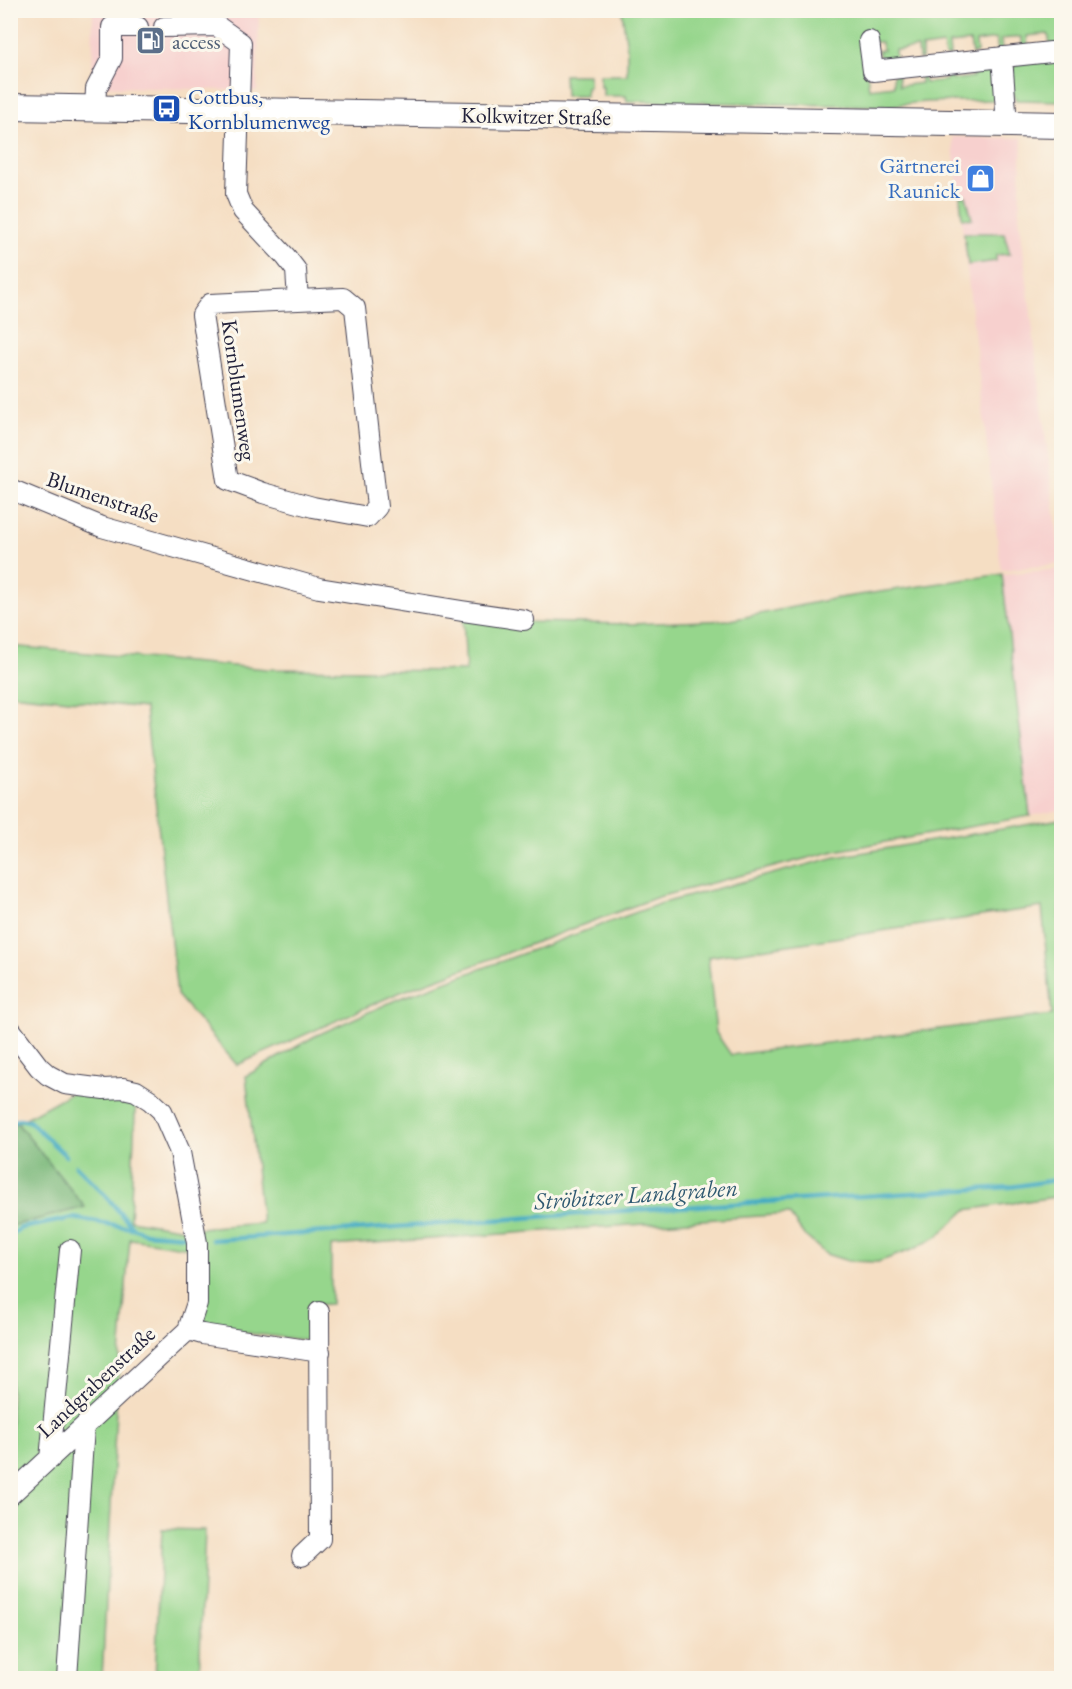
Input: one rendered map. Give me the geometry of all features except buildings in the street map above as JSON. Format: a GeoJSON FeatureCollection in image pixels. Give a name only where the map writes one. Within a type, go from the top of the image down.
{"type":"FeatureCollection","features":[{"type":"Feature","properties":{"kind":"main road","name":"Kolkwitzer Straße"},"geometry":{"type":"LineString","coordinates":[[10,107],[1062,125]]}},
{"type":"Feature","properties":{"kind":"street"},"geometry":{"type":"LineString","coordinates":[[95,108],[96,89],[112,58],[112,19],[138,27]]}},
{"type":"Feature","properties":{"kind":"street"},"geometry":{"type":"LineString","coordinates":[[180,21],[217,26],[241,43],[236,194],[243,211],[296,270],[298,300]]}},
{"type":"Feature","properties":{"kind":"street"},"geometry":{"type":"LineString","coordinates":[[870,41],[873,71],[1062,52]]}},
{"type":"Feature","properties":{"kind":"street"},"geometry":{"type":"LineString","coordinates":[[1002,57],[1007,124]]}},
{"type":"Feature","properties":{"kind":"street","name":"Kornblumenweg"},"geometry":{"type":"LineString","coordinates":[[343,298],[355,308],[377,507],[368,517],[313,507],[228,480],[202,315],[210,304],[298,300],[343,298]]}},
{"type":"Feature","properties":{"kind":"street","name":"Blumenstraße"},"geometry":{"type":"LineString","coordinates":[[10,489],[102,527],[319,588],[524,620]]}},
{"type":"Feature","properties":{"kind":"street","name":"Landgrabenstraße"},"geometry":{"type":"LineString","coordinates":[[10,1029],[48,1075],[65,1084],[136,1091],[162,1111],[180,1152],[197,1243],[197,1303],[188,1330],[122,1395],[50,1459],[11,1499]]}},
{"type":"Feature","properties":{"kind":"street"},"geometry":{"type":"LineString","coordinates":[[50,1459],[70,1250]]}},
{"type":"Feature","properties":{"kind":"street"},"geometry":{"type":"LineString","coordinates":[[302,1556],[321,1539],[320,1312]]}},
{"type":"Feature","properties":{"kind":"street","name":"Landgrabenstraße"},"geometry":{"type":"LineString","coordinates":[[188,1330],[320,1352]]}},
{"type":"Feature","properties":{"kind":"street"},"geometry":{"type":"LineString","coordinates":[[67,1678],[84,1427]]}},
{"type":"Feature","properties":{"kind":"shaded area"},"geometry":{"type":"Polygon","coordinates":[[[93,11],[259,11],[257,91],[92,86],[93,11]]]}},
{"type":"Feature","properties":{"kind":"shaded area","name":"Gärtnerei Raunick"},"geometry":{"type":"Polygon","coordinates":[[[952,137],[1022,138],[1019,215],[1061,564],[1001,570],[952,137]]]}},
{"type":"Feature","properties":{"kind":"shaded area"},"geometry":{"type":"Polygon","coordinates":[[[1061,569],[1061,810],[1030,816],[1002,574],[1061,569]]]}},
{"type":"Feature","properties":{"kind":"green space"},"geometry":{"type":"Polygon","coordinates":[[[622,11],[1061,11],[1061,44],[1050,45],[1048,34],[1027,36],[1028,48],[1023,48],[1021,37],[1001,39],[1002,50],[998,51],[996,39],[976,42],[977,53],[972,54],[970,42],[949,44],[950,56],[945,56],[943,45],[922,48],[922,59],[919,59],[918,48],[895,50],[896,61],[887,62],[881,60],[878,51],[883,50],[881,42],[863,42],[869,89],[894,86],[893,75],[898,75],[899,86],[921,83],[920,72],[923,72],[925,83],[947,80],[946,69],[949,69],[951,80],[973,77],[972,66],[994,66],[997,95],[993,100],[885,106],[627,101],[626,96],[603,96],[603,87],[600,87],[600,75],[627,75],[627,49],[622,11]]]}},
{"type":"Feature","properties":{"kind":"green space"},"geometry":{"type":"Polygon","coordinates":[[[1061,57],[1061,101],[1016,100],[1012,72],[1016,64],[1061,57]]]}},
{"type":"Feature","properties":{"kind":"green space"},"geometry":{"type":"Polygon","coordinates":[[[564,75],[589,75],[586,96],[565,96],[564,75]]]}},
{"type":"Feature","properties":{"kind":"green space"},"geometry":{"type":"Polygon","coordinates":[[[960,196],[966,196],[972,219],[962,218],[960,196]]]}},
{"type":"Feature","properties":{"kind":"green space"},"geometry":{"type":"Polygon","coordinates":[[[964,233],[1004,233],[1010,254],[996,255],[996,261],[968,265],[964,233]]]}},
{"type":"Feature","properties":{"kind":"green space"},"geometry":{"type":"Polygon","coordinates":[[[1002,574],[1030,816],[835,851],[658,897],[396,994],[237,1065],[177,995],[145,708],[11,694],[10,646],[267,669],[466,671],[463,616],[529,622],[631,624],[731,620],[832,599],[1002,574]]]}},
{"type":"Feature","properties":{"kind":"green space"},"geometry":{"type":"Polygon","coordinates":[[[1061,819],[1061,1196],[966,1210],[938,1236],[914,1249],[878,1262],[848,1261],[826,1254],[804,1235],[789,1214],[331,1246],[331,1304],[312,1305],[312,1341],[199,1327],[199,1228],[262,1223],[246,1076],[315,1036],[398,999],[659,904],[836,857],[1061,819]],[[1042,907],[708,957],[716,1033],[731,1055],[1052,1015],[1042,907]]]}},
{"type":"Feature","properties":{"kind":"green space"},"geometry":{"type":"Polygon","coordinates":[[[76,1090],[136,1095],[130,1220],[190,1230],[189,1248],[130,1238],[117,1392],[102,1678],[11,1678],[11,1226],[84,1207],[17,1123],[76,1090]]]}},
{"type":"Feature","properties":{"kind":"green space"},"geometry":{"type":"Polygon","coordinates":[[[17,1123],[85,1207],[11,1226],[11,1127],[17,1123]]]}},
{"type":"Feature","properties":{"kind":"green space"},"geometry":{"type":"Polygon","coordinates":[[[162,1529],[205,1530],[199,1678],[155,1678],[162,1529]]]}},
{"type":"Feature","properties":{"kind":"waterway","name":"Ströbitzer Landgraben"},"geometry":{"type":"LineString","coordinates":[[10,1123],[20,1119],[29,1121],[66,1156]]}},
{"type":"Feature","properties":{"kind":"waterway","name":"Ströbitzer Landgraben"},"geometry":{"type":"LineString","coordinates":[[76,1166],[133,1228],[145,1233],[188,1236]]}},
{"type":"Feature","properties":{"kind":"waterway","name":"Ströbitzer Landgraben"},"geometry":{"type":"LineString","coordinates":[[212,1240],[649,1209],[1010,1187],[1062,1179]]}},
{"type":"Feature","properties":{"kind":"waterway"},"geometry":{"type":"LineString","coordinates":[[10,1236],[21,1228],[73,1218],[132,1228]]}},
{"type":"Feature","properties":{"kind":"tunnel"},"geometry":{"type":"LineString","coordinates":[[178,10],[178,15]]}},
{"type":"Feature","properties":{"kind":"place","name":"access"},"geometry":{"type":"Point","coordinates":[151,41]}},
{"type":"Feature","properties":{"kind":"place","name":"Cottbus, Kornblumenweg"},"geometry":{"type":"Point","coordinates":[167,109]}},
{"type":"Feature","properties":{"kind":"place","name":"Gärtnerei Raunick"},"geometry":{"type":"Point","coordinates":[981,178]}}]}
